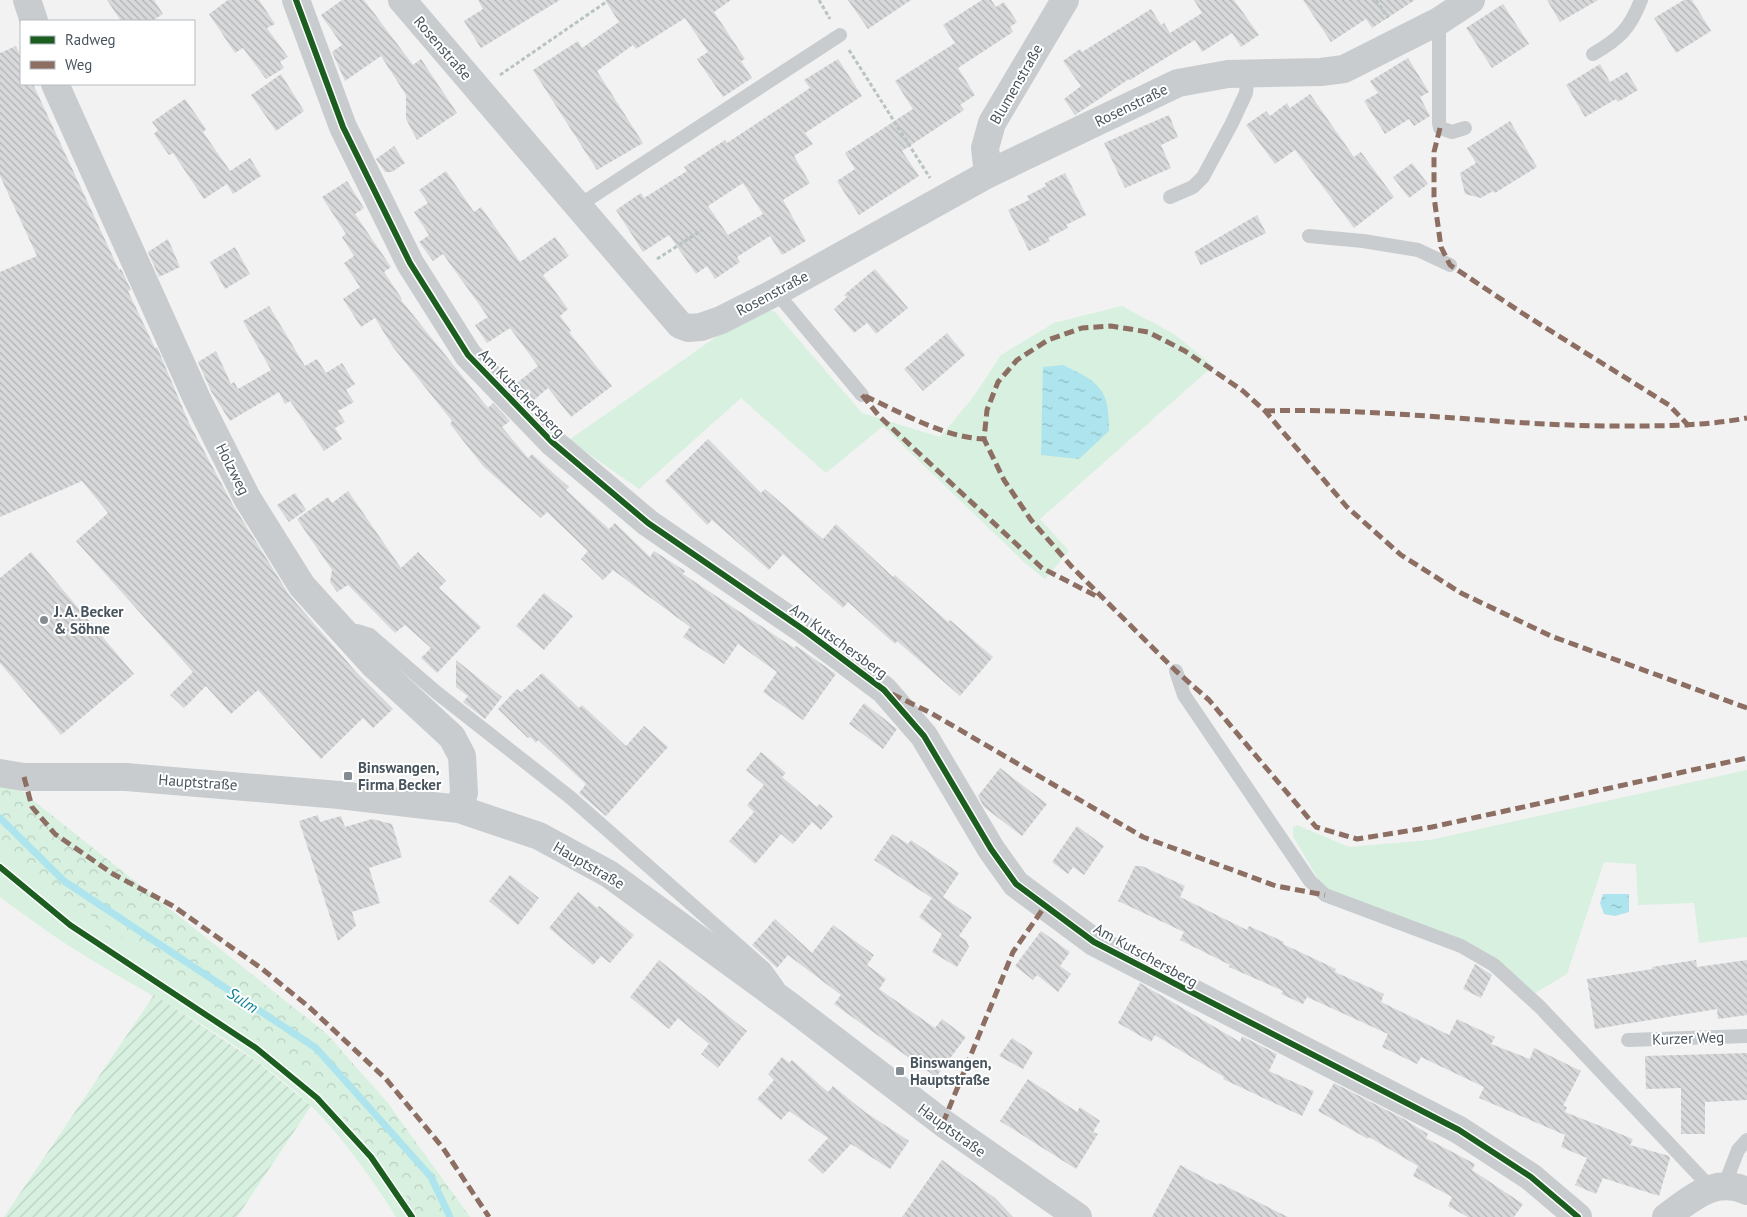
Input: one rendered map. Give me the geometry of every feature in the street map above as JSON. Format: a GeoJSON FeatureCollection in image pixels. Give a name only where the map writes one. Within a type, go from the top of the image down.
{"type":"FeatureCollection","features":[{"type":"Feature","properties":{"kind":"street"},"geometry":{"type":"LineString","coordinates":[[27,0],[34,20]]}},
{"type":"Feature","properties":{"kind":"street","name":"Am Kutschersberg"},"geometry":{"type":"LineString","coordinates":[[296,0],[303,24],[344,127],[410,262],[468,355],[552,442],[648,523],[804,630],[884,690],[924,736],[991,849],[1016,884],[1094,942],[1459,1130],[1531,1176],[1578,1217]]}},
{"type":"Feature","properties":{"kind":"street","name":"Rosenstraße"},"geometry":{"type":"LineString","coordinates":[[402,0],[680,325],[688,328],[701,327],[721,320],[776,292],[988,174],[1178,83],[1200,77],[1248,73],[1320,72],[1344,69],[1439,21],[1471,0]]}},
{"type":"Feature","properties":{"kind":"street","name":"Blumenstraße"},"geometry":{"type":"LineString","coordinates":[[988,174],[984,148],[992,123],[1064,0]]}},
{"type":"Feature","properties":{"kind":"street","name":"Holzweg"},"geometry":{"type":"LineString","coordinates":[[55,85],[197,399],[247,498],[302,586],[374,665],[452,737],[462,756],[463,765],[464,793],[459,809]]}},
{"type":"Feature","properties":{"kind":"street","name":"Hauptstraße"},"geometry":{"type":"LineString","coordinates":[[0,773],[24,777],[126,777],[339,794],[459,809],[538,836],[609,874],[790,1006],[898,1091],[1074,1216]]}},
{"type":"Feature","properties":{"kind":"street"},"geometry":{"type":"LineString","coordinates":[[1666,1217],[1727,1187]]}},
{"type":"Feature","properties":{"kind":"lane"},"geometry":{"type":"LineString","coordinates":[[1593,54],[1614,42],[1626,30],[1641,0]]}},
{"type":"Feature","properties":{"kind":"lane"},"geometry":{"type":"LineString","coordinates":[[1439,21],[1440,128],[1452,132],[1465,128]]}},
{"type":"Feature","properties":{"kind":"lane"},"geometry":{"type":"LineString","coordinates":[[578,206],[840,35]]}},
{"type":"Feature","properties":{"kind":"lane"},"geometry":{"type":"LineString","coordinates":[[1170,197],[1193,187],[1203,177],[1242,101],[1248,73]]}},
{"type":"Feature","properties":{"kind":"lane"},"geometry":{"type":"LineString","coordinates":[[1309,236],[1364,241],[1418,250],[1450,264]]}},
{"type":"Feature","properties":{"kind":"lane"},"geometry":{"type":"LineString","coordinates":[[776,292],[862,396]]}},
{"type":"Feature","properties":{"kind":"lane"},"geometry":{"type":"LineString","coordinates":[[341,631],[357,631],[370,636],[436,692],[571,798],[765,969],[790,1006]]}},
{"type":"Feature","properties":{"kind":"lane"},"geometry":{"type":"LineString","coordinates":[[1176,671],[1184,695],[1315,886],[1325,895],[1461,946],[1494,966],[1540,1007],[1727,1187],[1738,1150],[1747,1140]]}},
{"type":"Feature","properties":{"kind":"lane","name":"Kurzer Weg"},"geometry":{"type":"LineString","coordinates":[[1628,1040],[1747,1036]]}},
{"type":"Feature","properties":{"kind":"path"},"geometry":{"type":"LineString","coordinates":[[479,90],[609,0]]}},
{"type":"Feature","properties":{"kind":"path"},"geometry":{"type":"LineString","coordinates":[[819,0],[944,200]]}},
{"type":"Feature","properties":{"kind":"path"},"geometry":{"type":"LineString","coordinates":[[636,274],[702,230]]}},
{"type":"Feature","properties":{"kind":"green space"},"geometry":{"type":"Polygon","coordinates":[[[1122,306],[1174,334],[1213,366],[1040,519],[1069,551],[1045,579],[1026,564],[883,426],[826,473],[741,398],[639,489],[569,440],[753,311],[774,311],[862,413],[940,437],[974,396],[1001,355],[1054,323],[1122,306]]]}},
{"type":"Feature","properties":{"kind":"green space"},"geometry":{"type":"Polygon","coordinates":[[[1747,770],[1747,937],[1699,943],[1694,903],[1638,905],[1636,864],[1604,862],[1567,974],[1535,993],[1496,959],[1325,891],[1293,836],[1293,827],[1297,825],[1349,847],[1430,840],[1747,770]]]}},
{"type":"Feature","properties":{"kind":"green space"},"geometry":{"type":"Polygon","coordinates":[[[0,774],[327,1034],[387,1102],[470,1217],[420,1217],[395,1180],[324,1094],[264,1044],[0,848],[0,774]]]}},
{"type":"Feature","properties":{"kind":"green space"},"geometry":{"type":"Polygon","coordinates":[[[0,848],[264,1044],[324,1094],[395,1180],[420,1217],[396,1217],[357,1159],[323,1118],[284,1082],[256,1060],[196,1021],[74,949],[0,897],[0,848]]]}},
{"type":"Feature","properties":{"kind":"green space"},"geometry":{"type":"Polygon","coordinates":[[[154,995],[259,1063],[311,1106],[237,1217],[4,1217],[154,995]]]}},
{"type":"Feature","properties":{"kind":"water"},"geometry":{"type":"Polygon","coordinates":[[[1063,365],[1094,382],[1104,396],[1107,405],[1109,431],[1079,459],[1041,455],[1043,367],[1063,365]]]}},
{"type":"Feature","properties":{"kind":"water"},"geometry":{"type":"Polygon","coordinates":[[[1603,894],[1629,894],[1629,912],[1615,916],[1604,914],[1600,903],[1603,894]]]}},
{"type":"Feature","properties":{"kind":"building"},"geometry":{"type":"Polygon","coordinates":[[[107,0],[154,0],[163,14],[154,20],[120,20],[107,0]]]}},
{"type":"Feature","properties":{"kind":"building"},"geometry":{"type":"Polygon","coordinates":[[[228,0],[259,0],[275,24],[267,28],[288,57],[280,62],[284,68],[266,79],[243,48],[235,53],[209,14],[228,0]]]}},
{"type":"Feature","properties":{"kind":"building"},"geometry":{"type":"Polygon","coordinates":[[[342,0],[364,0],[413,65],[421,59],[457,113],[417,140],[406,119],[406,95],[381,56],[345,81],[332,52],[342,45],[321,15],[342,0]]]}},
{"type":"Feature","properties":{"kind":"building"},"geometry":{"type":"Polygon","coordinates":[[[478,0],[560,0],[481,48],[464,21],[483,9],[478,0]]]}},
{"type":"Feature","properties":{"kind":"building"},"geometry":{"type":"Polygon","coordinates":[[[605,0],[731,0],[714,12],[745,59],[741,61],[752,78],[723,97],[697,59],[708,52],[685,18],[636,49],[633,45],[597,71],[643,143],[597,170],[533,70],[578,41],[582,48],[619,22],[605,0]]]}},
{"type":"Feature","properties":{"kind":"building"},"geometry":{"type":"Polygon","coordinates":[[[848,0],[911,0],[868,29],[848,0]]]}},
{"type":"Feature","properties":{"kind":"building"},"geometry":{"type":"Polygon","coordinates":[[[982,0],[991,0],[996,7],[1004,2],[1017,22],[1010,27],[1013,32],[958,68],[975,95],[960,105],[964,110],[902,151],[919,176],[859,215],[837,181],[855,169],[845,153],[913,109],[895,81],[955,43],[943,25],[982,0]]]}},
{"type":"Feature","properties":{"kind":"building"},"geometry":{"type":"Polygon","coordinates":[[[1194,0],[1234,0],[1259,35],[1241,47],[1232,33],[1202,52],[1195,40],[1129,79],[1075,115],[1064,99],[1081,86],[1063,61],[1080,49],[1082,52],[1151,9],[1161,25],[1164,23],[1170,33],[1202,13],[1194,0]]]}},
{"type":"Feature","properties":{"kind":"building"},"geometry":{"type":"Polygon","coordinates":[[[1303,0],[1415,0],[1372,28],[1366,19],[1331,42],[1303,0]]]}},
{"type":"Feature","properties":{"kind":"building"},"geometry":{"type":"Polygon","coordinates":[[[1547,0],[1598,0],[1560,22],[1547,0]]]}},
{"type":"Feature","properties":{"kind":"building"},"geometry":{"type":"Polygon","coordinates":[[[1684,0],[1692,0],[1711,31],[1676,53],[1654,18],[1684,0]]]}},
{"type":"Feature","properties":{"kind":"building"},"geometry":{"type":"Polygon","coordinates":[[[1503,4],[1529,44],[1492,68],[1466,28],[1503,4]]]}},
{"type":"Feature","properties":{"kind":"building"},"geometry":{"type":"Polygon","coordinates":[[[16,46],[20,56],[20,85],[33,85],[119,270],[121,269],[131,290],[128,291],[155,348],[157,347],[189,423],[233,505],[290,596],[357,673],[393,709],[373,728],[363,718],[321,759],[258,690],[231,714],[206,686],[184,708],[170,695],[193,672],[76,541],[108,513],[82,481],[0,517],[0,272],[37,256],[0,176],[0,53],[16,46]]]}},
{"type":"Feature","properties":{"kind":"building"},"geometry":{"type":"Polygon","coordinates":[[[1408,58],[1429,92],[1420,97],[1430,116],[1414,126],[1409,119],[1385,134],[1364,101],[1378,93],[1370,81],[1408,58]]]}},
{"type":"Feature","properties":{"kind":"building"},"geometry":{"type":"Polygon","coordinates":[[[838,59],[862,96],[805,133],[813,144],[794,156],[810,183],[783,200],[806,241],[782,255],[770,236],[737,257],[740,262],[715,279],[707,266],[696,274],[669,235],[643,252],[616,210],[641,193],[644,198],[687,171],[684,167],[725,140],[727,143],[810,88],[804,80],[838,59]],[[743,183],[708,206],[728,235],[763,214],[743,183]]]}},
{"type":"Feature","properties":{"kind":"building"},"geometry":{"type":"Polygon","coordinates":[[[1600,64],[1610,82],[1627,72],[1638,90],[1618,102],[1616,99],[1585,117],[1566,85],[1600,64]]]}},
{"type":"Feature","properties":{"kind":"building"},"geometry":{"type":"Polygon","coordinates":[[[281,74],[304,111],[276,131],[251,95],[281,74]]]}},
{"type":"Feature","properties":{"kind":"building"},"geometry":{"type":"Polygon","coordinates":[[[1310,94],[1354,157],[1361,152],[1394,197],[1354,228],[1295,150],[1275,164],[1246,125],[1266,111],[1270,116],[1287,103],[1290,108],[1310,94]]]}},
{"type":"Feature","properties":{"kind":"building"},"geometry":{"type":"Polygon","coordinates":[[[185,99],[206,129],[203,132],[230,171],[250,158],[261,176],[233,194],[227,184],[204,199],[173,153],[169,155],[154,134],[158,130],[152,122],[185,99]]]}},
{"type":"Feature","properties":{"kind":"building"},"geometry":{"type":"Polygon","coordinates":[[[1169,115],[1178,137],[1161,145],[1171,168],[1125,188],[1104,143],[1169,115]]]}},
{"type":"Feature","properties":{"kind":"building"},"geometry":{"type":"Polygon","coordinates":[[[1510,121],[1537,167],[1495,193],[1493,191],[1481,198],[1465,194],[1460,173],[1476,163],[1467,148],[1510,121]]]}},
{"type":"Feature","properties":{"kind":"building"},"geometry":{"type":"Polygon","coordinates":[[[394,146],[405,163],[392,172],[385,172],[376,159],[394,146]]]}},
{"type":"Feature","properties":{"kind":"building"},"geometry":{"type":"Polygon","coordinates":[[[1412,163],[1428,184],[1409,198],[1393,177],[1412,163]]]}},
{"type":"Feature","properties":{"kind":"building"},"geometry":{"type":"Polygon","coordinates":[[[446,171],[474,212],[481,207],[520,262],[555,237],[569,256],[543,275],[568,309],[560,316],[571,331],[569,332],[612,386],[571,417],[548,388],[534,400],[517,383],[538,366],[510,328],[487,343],[475,325],[488,317],[443,254],[433,261],[419,242],[429,235],[414,212],[428,203],[419,190],[446,171]]]}},
{"type":"Feature","properties":{"kind":"building"},"geometry":{"type":"Polygon","coordinates":[[[1065,173],[1086,215],[1066,225],[1068,228],[1048,238],[1050,241],[1029,251],[1008,210],[1029,200],[1027,196],[1046,186],[1045,183],[1065,173]]]}},
{"type":"Feature","properties":{"kind":"building"},"geometry":{"type":"Polygon","coordinates":[[[347,181],[364,208],[355,214],[391,267],[384,272],[401,300],[488,408],[493,403],[510,421],[502,427],[528,458],[532,454],[569,487],[566,490],[609,529],[615,523],[650,557],[654,551],[685,571],[683,574],[794,648],[796,646],[836,674],[803,720],[763,692],[777,672],[738,644],[724,664],[683,637],[690,627],[613,570],[603,580],[581,559],[588,551],[547,512],[541,518],[483,466],[450,424],[452,421],[393,347],[375,318],[361,327],[343,299],[360,287],[344,263],[354,256],[342,237],[346,234],[322,197],[347,181]]]}},
{"type":"Feature","properties":{"kind":"building"},"geometry":{"type":"Polygon","coordinates":[[[1257,215],[1266,233],[1201,265],[1194,252],[1257,215]]]}},
{"type":"Feature","properties":{"kind":"building"},"geometry":{"type":"Polygon","coordinates":[[[168,239],[180,267],[159,277],[148,252],[168,239]]]}},
{"type":"Feature","properties":{"kind":"building"},"geometry":{"type":"Polygon","coordinates":[[[235,247],[250,274],[225,289],[210,262],[235,247]]]}},
{"type":"Feature","properties":{"kind":"building"},"geometry":{"type":"Polygon","coordinates":[[[875,269],[908,308],[876,334],[867,323],[854,333],[834,309],[847,297],[844,295],[875,269]]]}},
{"type":"Feature","properties":{"kind":"building"},"geometry":{"type":"Polygon","coordinates":[[[269,306],[305,366],[317,359],[326,373],[342,363],[355,384],[346,390],[354,402],[338,411],[345,422],[335,428],[342,439],[324,451],[290,401],[285,404],[279,392],[230,421],[211,391],[198,362],[216,351],[231,384],[234,382],[238,389],[271,370],[243,321],[269,306]]]}},
{"type":"Feature","properties":{"kind":"building"},"geometry":{"type":"Polygon","coordinates":[[[947,333],[965,355],[923,391],[904,369],[947,333]]]}},
{"type":"Feature","properties":{"kind":"building"},"geometry":{"type":"Polygon","coordinates":[[[708,439],[761,493],[765,489],[823,539],[836,524],[893,577],[895,575],[948,622],[950,620],[993,657],[960,696],[897,641],[895,644],[848,602],[843,608],[783,554],[769,570],[712,520],[707,525],[665,481],[708,439]]]}},
{"type":"Feature","properties":{"kind":"building"},"geometry":{"type":"Polygon","coordinates":[[[348,491],[401,568],[418,552],[446,581],[439,588],[481,627],[437,673],[421,658],[431,648],[405,625],[395,633],[348,585],[337,592],[330,582],[332,570],[297,519],[328,497],[332,503],[348,491]]]}},
{"type":"Feature","properties":{"kind":"building"},"geometry":{"type":"Polygon","coordinates":[[[295,493],[306,510],[289,522],[277,505],[295,493]]]}},
{"type":"Feature","properties":{"kind":"building","name":"J. A. Becker & Söhne"},"geometry":{"type":"Polygon","coordinates":[[[31,552],[134,674],[61,735],[0,663],[0,578],[31,552]]]}},
{"type":"Feature","properties":{"kind":"building"},"geometry":{"type":"Polygon","coordinates":[[[544,593],[573,616],[544,650],[516,626],[544,593]]]}},
{"type":"Feature","properties":{"kind":"building"},"geometry":{"type":"Polygon","coordinates":[[[456,660],[502,697],[485,719],[463,702],[468,696],[456,687],[456,660]]]}},
{"type":"Feature","properties":{"kind":"building"},"geometry":{"type":"Polygon","coordinates":[[[542,673],[579,708],[582,705],[626,746],[644,726],[668,747],[606,816],[579,793],[586,784],[538,740],[536,743],[530,737],[528,738],[498,709],[517,689],[521,692],[542,673]]]}},
{"type":"Feature","properties":{"kind":"building"},"geometry":{"type":"Polygon","coordinates":[[[864,703],[897,729],[883,749],[849,724],[864,703]]]}},
{"type":"Feature","properties":{"kind":"building"},"geometry":{"type":"Polygon","coordinates":[[[761,752],[786,773],[782,777],[817,807],[819,804],[833,816],[821,830],[812,822],[793,844],[781,834],[755,864],[729,841],[754,812],[747,805],[764,785],[746,770],[761,752]]]}},
{"type":"Feature","properties":{"kind":"building"},"geometry":{"type":"Polygon","coordinates":[[[1000,768],[1047,804],[1022,836],[984,807],[978,796],[1000,768]]]}},
{"type":"Feature","properties":{"kind":"building"},"geometry":{"type":"Polygon","coordinates":[[[318,815],[320,822],[341,816],[345,827],[372,819],[392,824],[402,857],[369,868],[380,903],[352,912],[356,926],[338,941],[299,821],[318,815]]]}},
{"type":"Feature","properties":{"kind":"building"},"geometry":{"type":"Polygon","coordinates":[[[1077,826],[1104,846],[1084,875],[1073,867],[1068,874],[1052,862],[1077,826]]]}},
{"type":"Feature","properties":{"kind":"building"},"geometry":{"type":"Polygon","coordinates":[[[892,834],[908,844],[911,840],[959,873],[943,897],[972,917],[959,936],[966,940],[969,947],[957,967],[932,952],[942,934],[919,917],[932,898],[874,860],[892,834]]]}},
{"type":"Feature","properties":{"kind":"building"},"geometry":{"type":"Polygon","coordinates":[[[1135,866],[1142,866],[1185,886],[1180,897],[1247,930],[1249,926],[1284,942],[1283,944],[1336,969],[1335,972],[1384,994],[1381,1002],[1449,1035],[1457,1019],[1495,1037],[1491,1044],[1530,1059],[1534,1048],[1581,1071],[1563,1106],[1567,1107],[1565,1112],[1633,1139],[1630,1145],[1669,1156],[1659,1196],[1603,1178],[1596,1194],[1575,1185],[1587,1158],[1561,1147],[1565,1135],[1479,1098],[1484,1087],[1421,1057],[1417,1064],[1382,1047],[1388,1034],[1307,997],[1303,1004],[1281,994],[1283,991],[1229,967],[1230,965],[1180,940],[1184,932],[1118,901],[1135,866]]]}},
{"type":"Feature","properties":{"kind":"building"},"geometry":{"type":"Polygon","coordinates":[[[510,875],[539,898],[518,925],[489,901],[510,875]]]}},
{"type":"Feature","properties":{"kind":"building"},"geometry":{"type":"Polygon","coordinates":[[[578,892],[597,908],[599,906],[634,935],[610,963],[601,956],[593,965],[549,928],[578,892]]]}},
{"type":"Feature","properties":{"kind":"building"},"geometry":{"type":"Polygon","coordinates":[[[775,919],[812,953],[833,925],[874,955],[867,965],[886,979],[879,989],[935,1028],[942,1019],[966,1037],[936,1077],[834,1004],[841,995],[788,955],[777,968],[752,945],[775,919]]]}},
{"type":"Feature","properties":{"kind":"building"},"geometry":{"type":"Polygon","coordinates":[[[1041,931],[1070,952],[1060,966],[1071,974],[1058,992],[1037,975],[1033,980],[1015,966],[1041,931]]]}},
{"type":"Feature","properties":{"kind":"building"},"geometry":{"type":"Polygon","coordinates":[[[659,960],[747,1031],[718,1068],[701,1054],[709,1044],[678,1018],[669,1029],[630,997],[659,960]]]}},
{"type":"Feature","properties":{"kind":"building"},"geometry":{"type":"Polygon","coordinates":[[[1696,960],[1697,967],[1747,960],[1747,1015],[1718,1019],[1717,1009],[1595,1029],[1587,979],[1696,960]]]}},
{"type":"Feature","properties":{"kind":"building"},"geometry":{"type":"Polygon","coordinates":[[[1475,964],[1492,975],[1481,998],[1463,989],[1475,964]]]}},
{"type":"Feature","properties":{"kind":"building"},"geometry":{"type":"Polygon","coordinates":[[[1140,983],[1240,1042],[1242,1036],[1277,1054],[1269,1071],[1314,1091],[1302,1116],[1223,1079],[1224,1077],[1155,1035],[1151,1042],[1118,1023],[1140,983]]]}},
{"type":"Feature","properties":{"kind":"building"},"geometry":{"type":"Polygon","coordinates":[[[1012,1038],[1033,1052],[1023,1069],[999,1056],[1012,1038]]]}},
{"type":"Feature","properties":{"kind":"building"},"geometry":{"type":"Polygon","coordinates":[[[1747,1053],[1747,1100],[1705,1102],[1705,1134],[1681,1134],[1681,1088],[1646,1089],[1645,1056],[1747,1053]]]}},
{"type":"Feature","properties":{"kind":"building"},"geometry":{"type":"Polygon","coordinates":[[[782,1057],[789,1063],[792,1060],[828,1092],[833,1086],[865,1112],[909,1141],[890,1169],[851,1144],[823,1174],[808,1160],[828,1138],[789,1111],[781,1120],[757,1099],[774,1080],[768,1074],[782,1057]]]}},
{"type":"Feature","properties":{"kind":"building"},"geometry":{"type":"Polygon","coordinates":[[[1028,1079],[1077,1112],[1080,1107],[1100,1121],[1093,1132],[1098,1134],[1076,1169],[1000,1121],[1028,1079]]]}},
{"type":"Feature","properties":{"kind":"building"},"geometry":{"type":"Polygon","coordinates":[[[1334,1083],[1404,1119],[1428,1134],[1426,1138],[1475,1164],[1472,1170],[1523,1204],[1514,1217],[1468,1217],[1448,1206],[1452,1197],[1413,1176],[1418,1166],[1369,1137],[1368,1139],[1318,1111],[1334,1083]]]}},
{"type":"Feature","properties":{"kind":"building"},"geometry":{"type":"Polygon","coordinates":[[[942,1160],[995,1198],[1013,1217],[902,1217],[942,1160]]]}},
{"type":"Feature","properties":{"kind":"building"},"geometry":{"type":"Polygon","coordinates":[[[1180,1165],[1218,1185],[1219,1183],[1288,1217],[1152,1217],[1180,1165]]]}},
{"type":"Feature","properties":{"kind":"waterway","name":"Sulm"},"geometry":{"type":"LineString","coordinates":[[0,818],[64,881],[316,1048],[431,1177],[450,1217]]}},
{"type":"Feature","properties":{"kind":"marked path"},"geometry":{"type":"LineString","coordinates":[[1440,128],[1434,152],[1434,197],[1441,247],[1450,265],[1522,313],[1669,405],[1689,426]]}},
{"type":"Feature","properties":{"kind":"marked path"},"geometry":{"type":"LineString","coordinates":[[1747,708],[1551,636],[1461,593],[1401,555],[1347,507],[1265,411],[1243,391],[1185,351],[1148,332],[1111,326],[1082,328],[1048,340],[1017,360],[998,382],[987,410],[984,439],[1004,480],[1031,520],[1072,567],[1176,671],[1209,700],[1316,827],[1357,839],[1432,827],[1747,758]]}},
{"type":"Feature","properties":{"kind":"marked path"},"geometry":{"type":"LineString","coordinates":[[862,395],[879,416],[1042,568],[1100,598]]}},
{"type":"Feature","properties":{"kind":"marked path"},"geometry":{"type":"LineString","coordinates":[[865,396],[938,429],[953,434],[984,439]]}},
{"type":"Feature","properties":{"kind":"marked path"},"geometry":{"type":"LineString","coordinates":[[1265,411],[1309,410],[1530,423],[1618,426],[1667,426],[1747,418]]}},
{"type":"Feature","properties":{"kind":"marked path"},"geometry":{"type":"LineString","coordinates":[[892,694],[931,713],[1143,837],[1276,886],[1325,895]]}},
{"type":"Feature","properties":{"kind":"marked path"},"geometry":{"type":"LineString","coordinates":[[24,777],[32,807],[55,834],[113,874],[173,906],[261,968],[309,1007],[386,1079],[443,1148],[489,1217]]}},
{"type":"Feature","properties":{"kind":"marked path"},"geometry":{"type":"LineString","coordinates":[[943,1123],[1013,952],[1045,906]]}},
{"type":"Feature","properties":{"kind":"cycle path"},"geometry":{"type":"LineString","coordinates":[[296,0],[343,127],[410,263],[468,355],[552,442],[648,523],[804,630],[884,690],[924,736],[991,849],[1016,884],[1094,942],[1459,1130],[1531,1177],[1578,1217]]}},
{"type":"Feature","properties":{"kind":"cycle path"},"geometry":{"type":"LineString","coordinates":[[0,867],[70,925],[256,1048],[317,1098],[371,1157],[412,1217]]}},
{"type":"Feature","properties":{"kind":"place","name":"J. A. Becker & Söhne"},"geometry":{"type":"Point","coordinates":[44,620]}},
{"type":"Feature","properties":{"kind":"place","name":"Binswangen, Firma Becker"},"geometry":{"type":"Point","coordinates":[348,776]}},
{"type":"Feature","properties":{"kind":"place","name":"Binswangen, Hauptstraße"},"geometry":{"type":"Point","coordinates":[900,1071]}}]}
